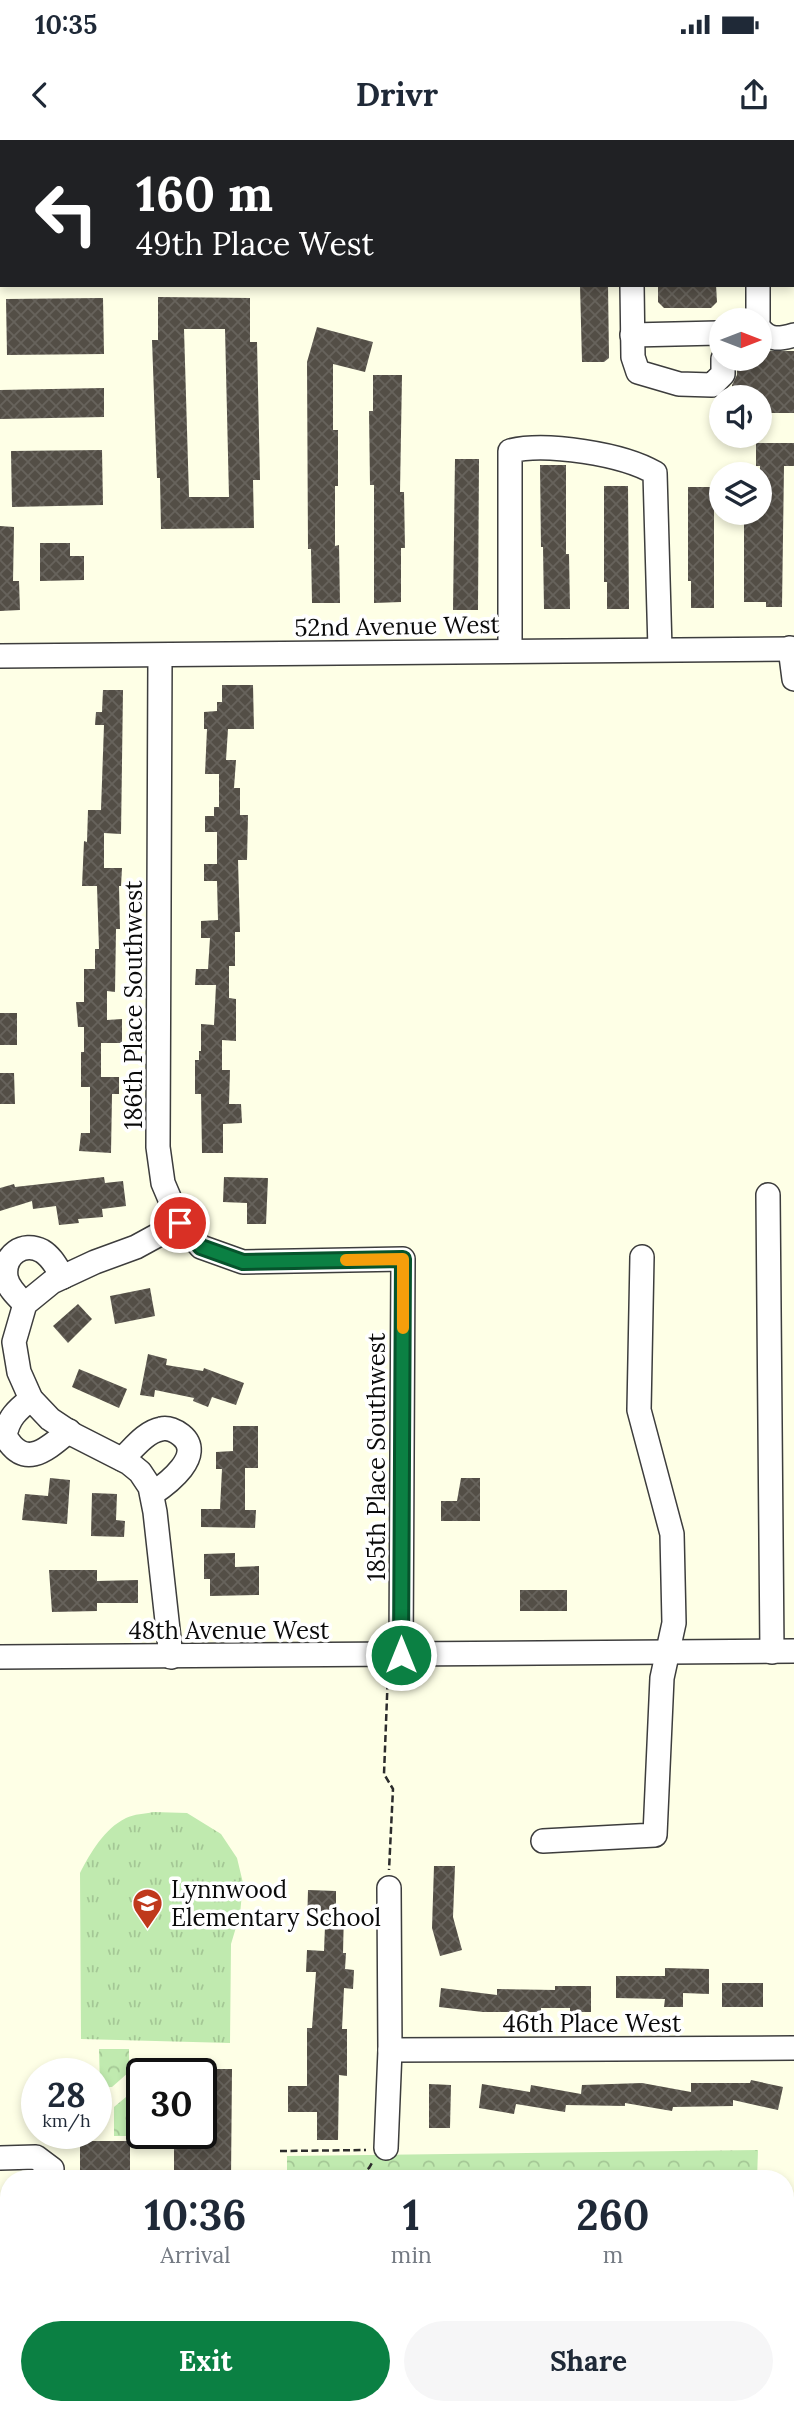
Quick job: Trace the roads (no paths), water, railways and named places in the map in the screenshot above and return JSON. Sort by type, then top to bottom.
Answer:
[{"type":"street","points":[[632,287],[632,357],[638,372],[679,384],[712,385],[723,371]]},
{"type":"street","points":[[758,287],[758,308]]},
{"type":"street","points":[[632,335],[709,333]]},
{"type":"street","points":[[772,337],[779,339],[794,335]]},
{"type":"street","points":[[510,651],[510,451],[522,448],[578,450],[644,467],[656,473],[660,649]]},
{"type":"street","points":[[792,648],[794,679]]},
{"type":"street","name":"52nd Avenue West","points":[[0,656],[792,648]]},
{"type":"street","name":"186th Place Southwest","points":[[160,656],[158,1147],[163,1183],[180,1223]]},
{"type":"street","points":[[768,1195],[783,1651]]},
{"type":"street","points":[[171,1657],[150,1488],[140,1472],[50,1419],[31,1399],[19,1372],[14,1342],[25,1304],[52,1282],[136,1247],[180,1223]]},
{"type":"street","name":"185th Place Southwest","points":[[180,1223],[201,1247],[243,1262],[403,1259],[394,1655]]},
{"type":"street","points":[[25,1304],[13,1292],[6,1279],[6,1266],[12,1254],[21,1247],[43,1252],[63,1277]]},
{"type":"street","points":[[543,1841],[656,1835],[662,1678],[674,1623],[672,1534],[639,1410],[642,1257]]},
{"type":"street","points":[[31,1399],[17,1409],[8,1422],[5,1436],[12,1449],[27,1455],[46,1450],[69,1431]]},
{"type":"street","points":[[122,1459],[148,1435],[162,1428],[175,1430],[185,1438],[189,1452],[184,1466],[170,1482],[152,1494]]},
{"type":"street","name":"48th Avenue West","points":[[0,1657],[783,1651]]},
{"type":"street","points":[[380,2149],[390,2050],[389,1888]]},
{"type":"street","name":"46th Place West","points":[[390,2050],[794,2048]]},
{"type":"street","points":[[0,2158],[36,2157],[52,2169]]},
{"type":"place","name":"Lynnwood Elementary School","points":[[148,1930]]}]
